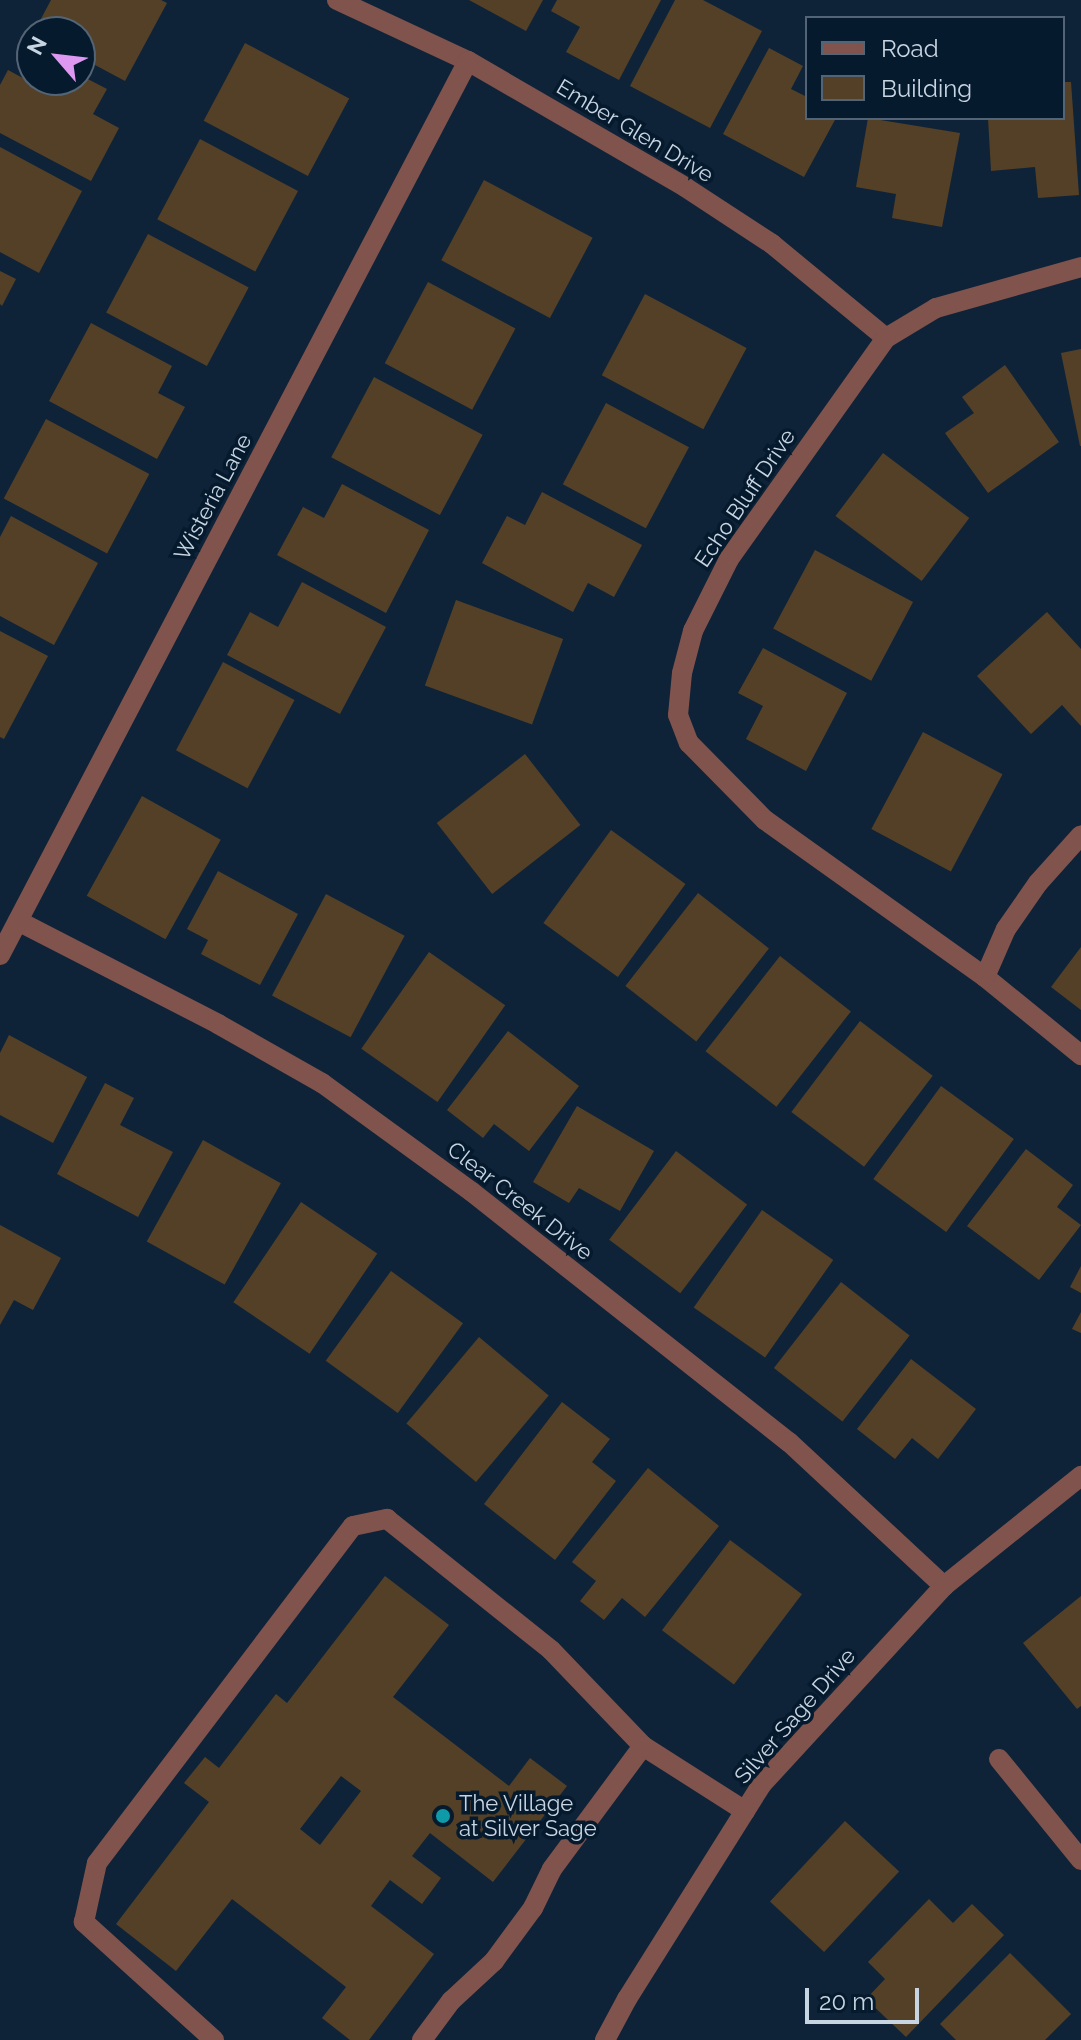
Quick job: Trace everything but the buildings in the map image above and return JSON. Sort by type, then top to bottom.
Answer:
[{"type":"street","name":"Ember Glen Drive","points":[[337,0],[468,61],[685,187],[759,236],[886,338]]},
{"type":"street","name":"Wisteria Lane","points":[[0,955],[468,61]]},
{"type":"street","name":"Echo Bluff Drive","points":[[1081,267],[936,308],[886,338],[729,559],[693,631],[682,673],[678,715],[689,743],[765,820],[985,977],[1081,1055]]},
{"type":"street","points":[[985,977],[1006,929],[1038,883],[1081,835]]},
{"type":"street","name":"Clear Creek Drive","points":[[18,921],[218,1024],[322,1083],[472,1192],[789,1442],[944,1586]]},
{"type":"street","name":"Silver Sage Drive","points":[[605,2040],[627,1999],[762,1784],[944,1586],[1081,1476]]},
{"type":"street","points":[[214,2040],[84,1922],[97,1863],[353,1526],[387,1519],[551,1650],[643,1746],[745,1811]]},
{"type":"street","points":[[422,2040],[451,2001],[494,1961],[533,1908],[552,1869],[643,1746]]},
{"type":"street","points":[[999,1759],[1081,1860]]},
{"type":"place","name":"The Village at Silver Sage","points":[[443,1816]]}]
